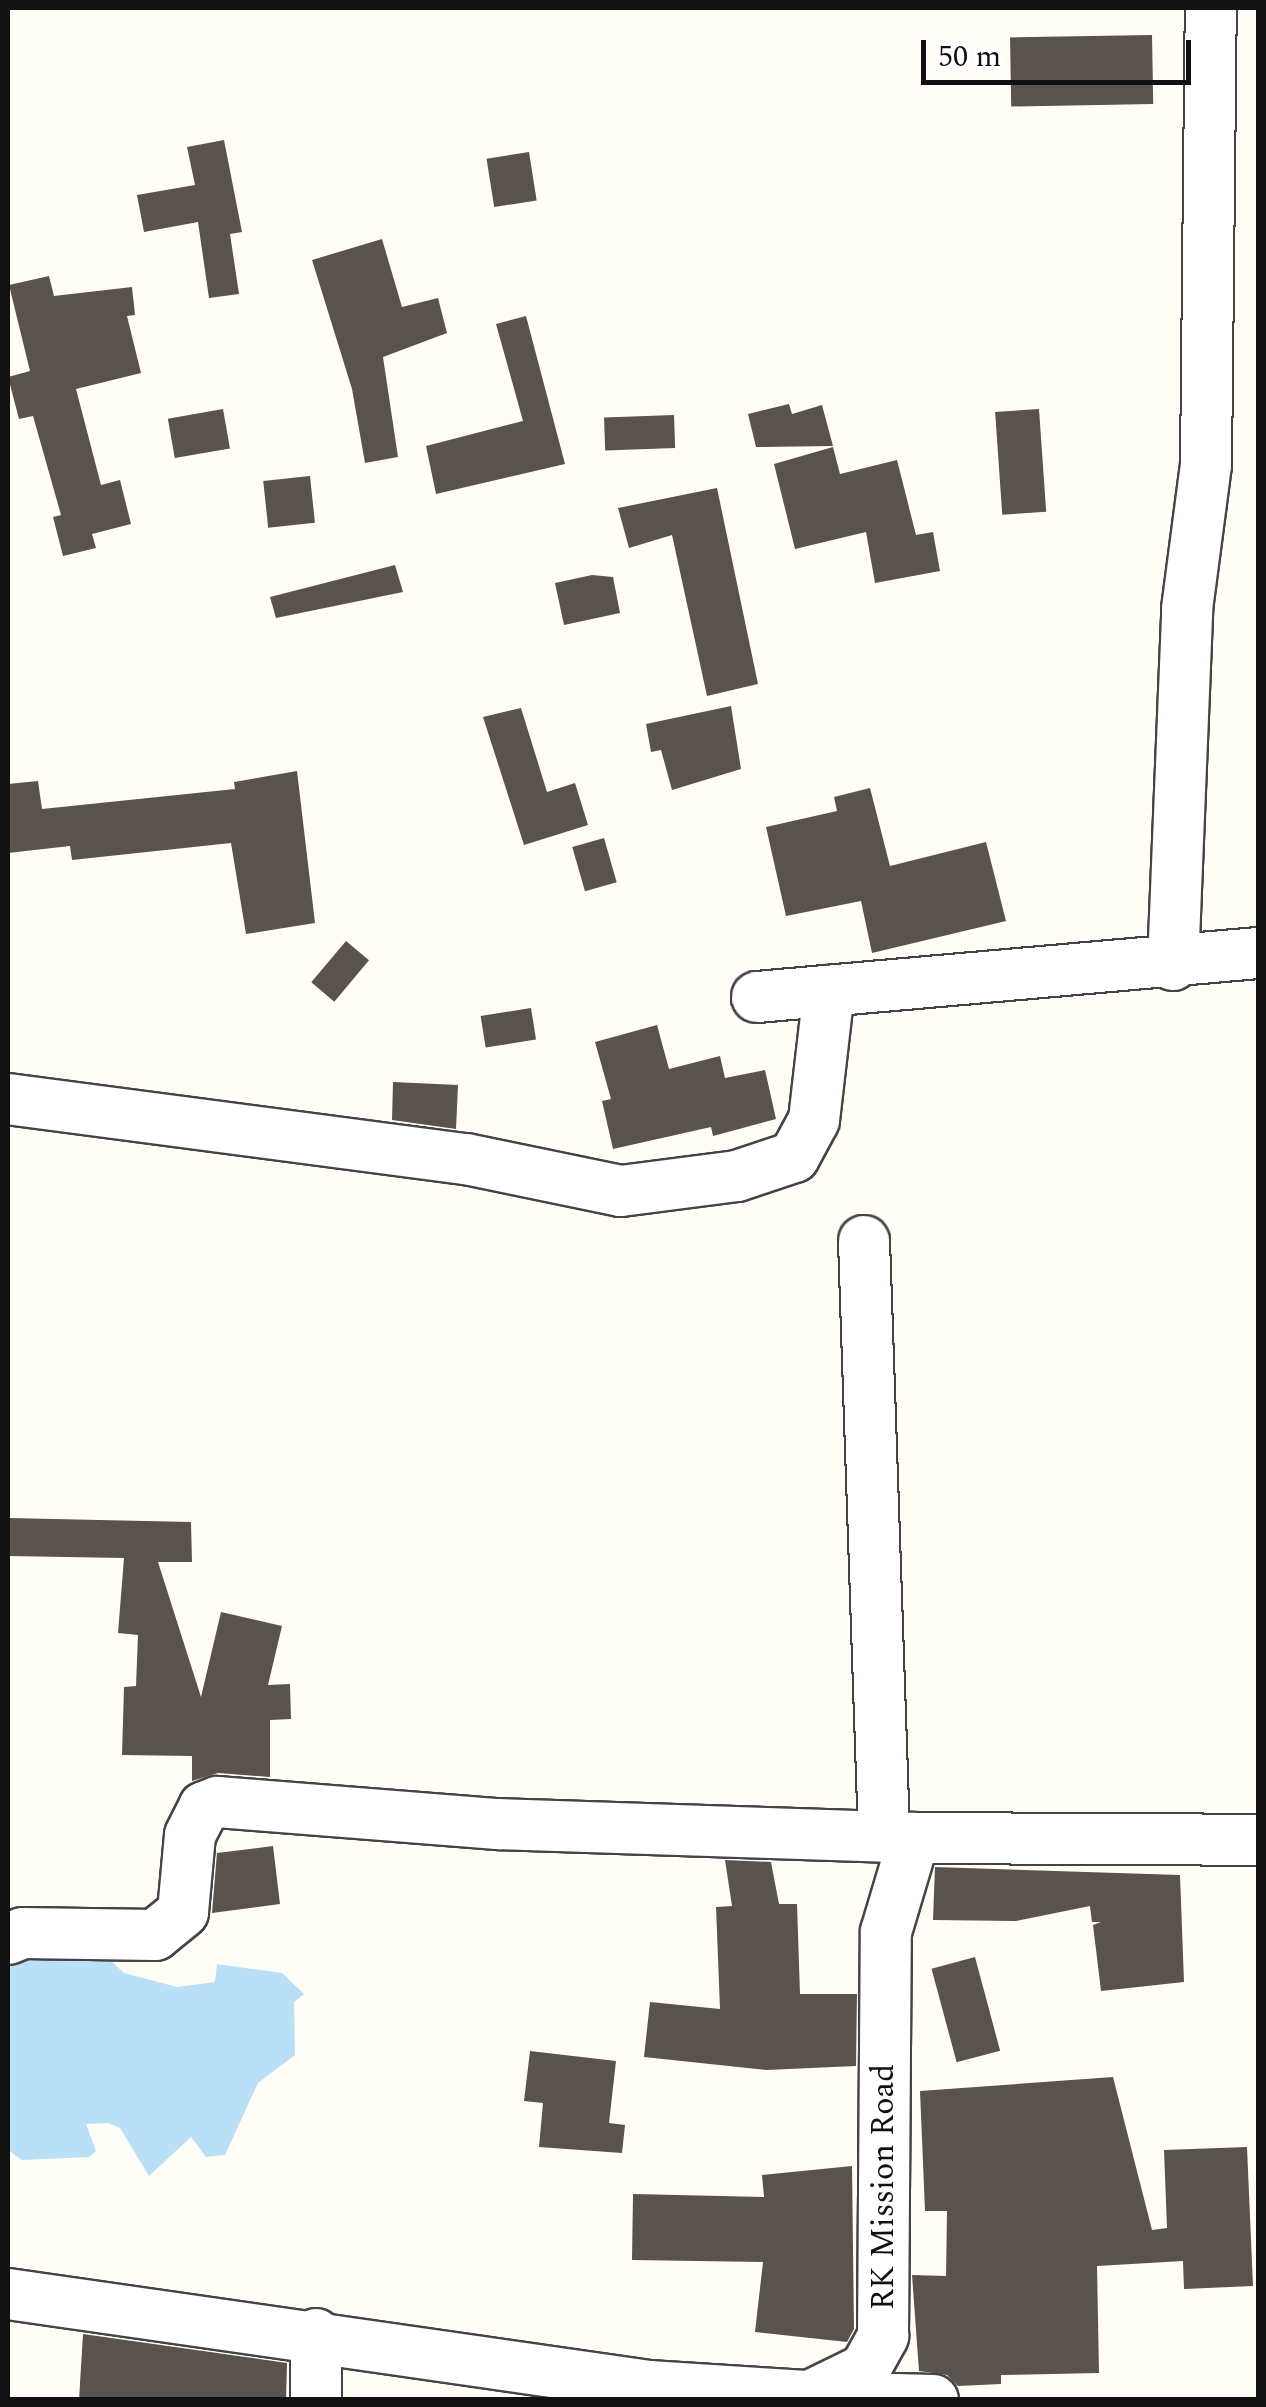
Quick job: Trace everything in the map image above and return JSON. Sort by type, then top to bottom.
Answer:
[{"type":"street","points":[[1173,964],[1187,609],[1206,465],[1211,8]]},
{"type":"street","points":[[757,997],[1173,964],[1258,953]]},
{"type":"street","points":[[8,1099],[466,1159],[621,1191],[737,1176],[794,1156],[814,1120],[829,992]]},
{"type":"street","name":"RK Mission Road","points":[[8,2294],[316,2334],[649,2386],[810,2396],[865,2370],[884,2336],[886,1932],[898,1837],[864,1241]]},
{"type":"street","points":[[8,1939],[23,1933],[155,1936],[183,1912],[190,1835],[204,1808],[217,1802],[498,1824],[898,1837],[1258,1840]]},
{"type":"street","points":[[316,2334],[316,2400]]},
{"type":"street","points":[[810,2396],[933,2400]]},
{"type":"water","points":[[97,1948],[124,1973],[177,1987],[215,1982],[217,1964],[282,1973],[304,1994],[294,2002],[295,2055],[258,2083],[225,2155],[206,2157],[191,2137],[149,2176],[120,2128],[108,2123],[86,2124],[96,2151],[89,2157],[22,2160],[8,2150],[8,1959]]},
{"type":"building","points":[[1152,35],[1153,104],[1011,106],[1010,37]]},
{"type":"building","points":[[224,140],[242,232],[230,234],[239,294],[209,298],[198,222],[144,232],[137,195],[195,185],[187,147]]},
{"type":"building","points":[[529,152],[537,200],[494,207],[487,159]]},
{"type":"building","points":[[382,239],[402,307],[438,298],[447,333],[383,357],[398,457],[365,463],[352,389],[312,260]]},
{"type":"building","points":[[49,276],[54,296],[132,287],[135,315],[127,316],[141,373],[76,389],[101,485],[120,480],[131,524],[92,534],[96,548],[63,556],[53,517],[61,515],[33,416],[19,419],[8,377],[30,371],[9,285]]},
{"type":"building","points":[[526,316],[565,464],[436,494],[426,446],[523,421],[496,324]]},
{"type":"building","points":[[789,404],[792,414],[822,405],[833,446],[756,447],[748,414]]},
{"type":"building","points":[[223,409],[230,448],[175,458],[168,419]]},
{"type":"building","points":[[1039,409],[1046,512],[1002,515],[995,412]]},
{"type":"building","points":[[674,415],[675,448],[605,450],[604,417]]},
{"type":"building","points":[[833,447],[840,474],[897,460],[916,535],[933,532],[940,571],[875,583],[866,532],[795,549],[774,464]]},
{"type":"building","points":[[310,476],[315,523],[268,528],[263,481]]},
{"type":"building","points":[[717,488],[758,684],[707,696],[672,535],[629,548],[618,508]]},
{"type":"building","points":[[395,565],[403,592],[276,618],[270,597]]},
{"type":"building","points":[[592,575],[613,577],[620,613],[564,625],[555,583]]},
{"type":"building","points":[[731,706],[741,769],[672,790],[661,750],[651,752],[646,724]]},
{"type":"building","points":[[521,708],[547,792],[575,783],[588,825],[524,845],[483,717]]},
{"type":"building","points":[[297,771],[315,923],[246,934],[231,843],[72,860],[70,846],[8,853],[8,784],[38,781],[42,809],[235,789],[234,782]]},
{"type":"building","points":[[870,788],[890,866],[986,842],[1006,921],[872,953],[861,901],[786,916],[766,827],[837,811],[834,797]]},
{"type":"building","points":[[604,838],[617,882],[585,891],[572,847]]},
{"type":"building","points":[[346,941],[369,960],[334,1002],[311,982]]},
{"type":"building","points":[[531,1008],[536,1040],[486,1048],[481,1016]]},
{"type":"building","points":[[657,1025],[669,1069],[720,1056],[725,1078],[765,1070],[776,1119],[713,1136],[711,1127],[613,1149],[602,1101],[611,1099],[595,1042]]},
{"type":"building","points":[[393,1082],[458,1085],[456,1129],[392,1120]]},
{"type":"building","points":[[8,1518],[191,1522],[192,1562],[158,1562],[201,1697],[221,1612],[282,1626],[268,1685],[290,1684],[291,1719],[270,1720],[270,1777],[218,1773],[192,1781],[192,1756],[122,1755],[124,1687],[136,1686],[138,1635],[118,1633],[124,1558],[8,1556]]},
{"type":"building","points":[[273,1846],[280,1904],[212,1913],[217,1853]]},
{"type":"building","points":[[725,1860],[771,1862],[779,1904],[797,1904],[800,1994],[857,1994],[856,2066],[766,2070],[644,2057],[650,2002],[720,2009],[716,1907],[732,1906]]},
{"type":"building","points":[[935,1867],[1180,1875],[1184,1982],[1101,1991],[1093,1925],[1101,1922],[1092,1922],[1090,1906],[1016,1921],[933,1920]]},
{"type":"building","points":[[975,1957],[1000,2051],[957,2062],[932,1969]]},
{"type":"building","points":[[530,2051],[616,2061],[609,2123],[625,2125],[622,2153],[539,2147],[543,2103],[524,2101]]},
{"type":"building","points":[[1113,2077],[1152,2230],[1167,2228],[1164,2150],[1247,2147],[1253,2286],[1184,2289],[1183,2261],[1097,2266],[1099,2373],[1001,2375],[1001,2384],[958,2386],[947,2375],[919,2371],[912,2275],[946,2276],[947,2211],[925,2211],[920,2091]]},
{"type":"building","points":[[852,2166],[854,2329],[847,2342],[755,2332],[763,2262],[632,2260],[633,2194],[764,2197],[762,2175]]},
{"type":"building","points":[[83,2334],[287,2363],[286,2400],[79,2400]]}]
